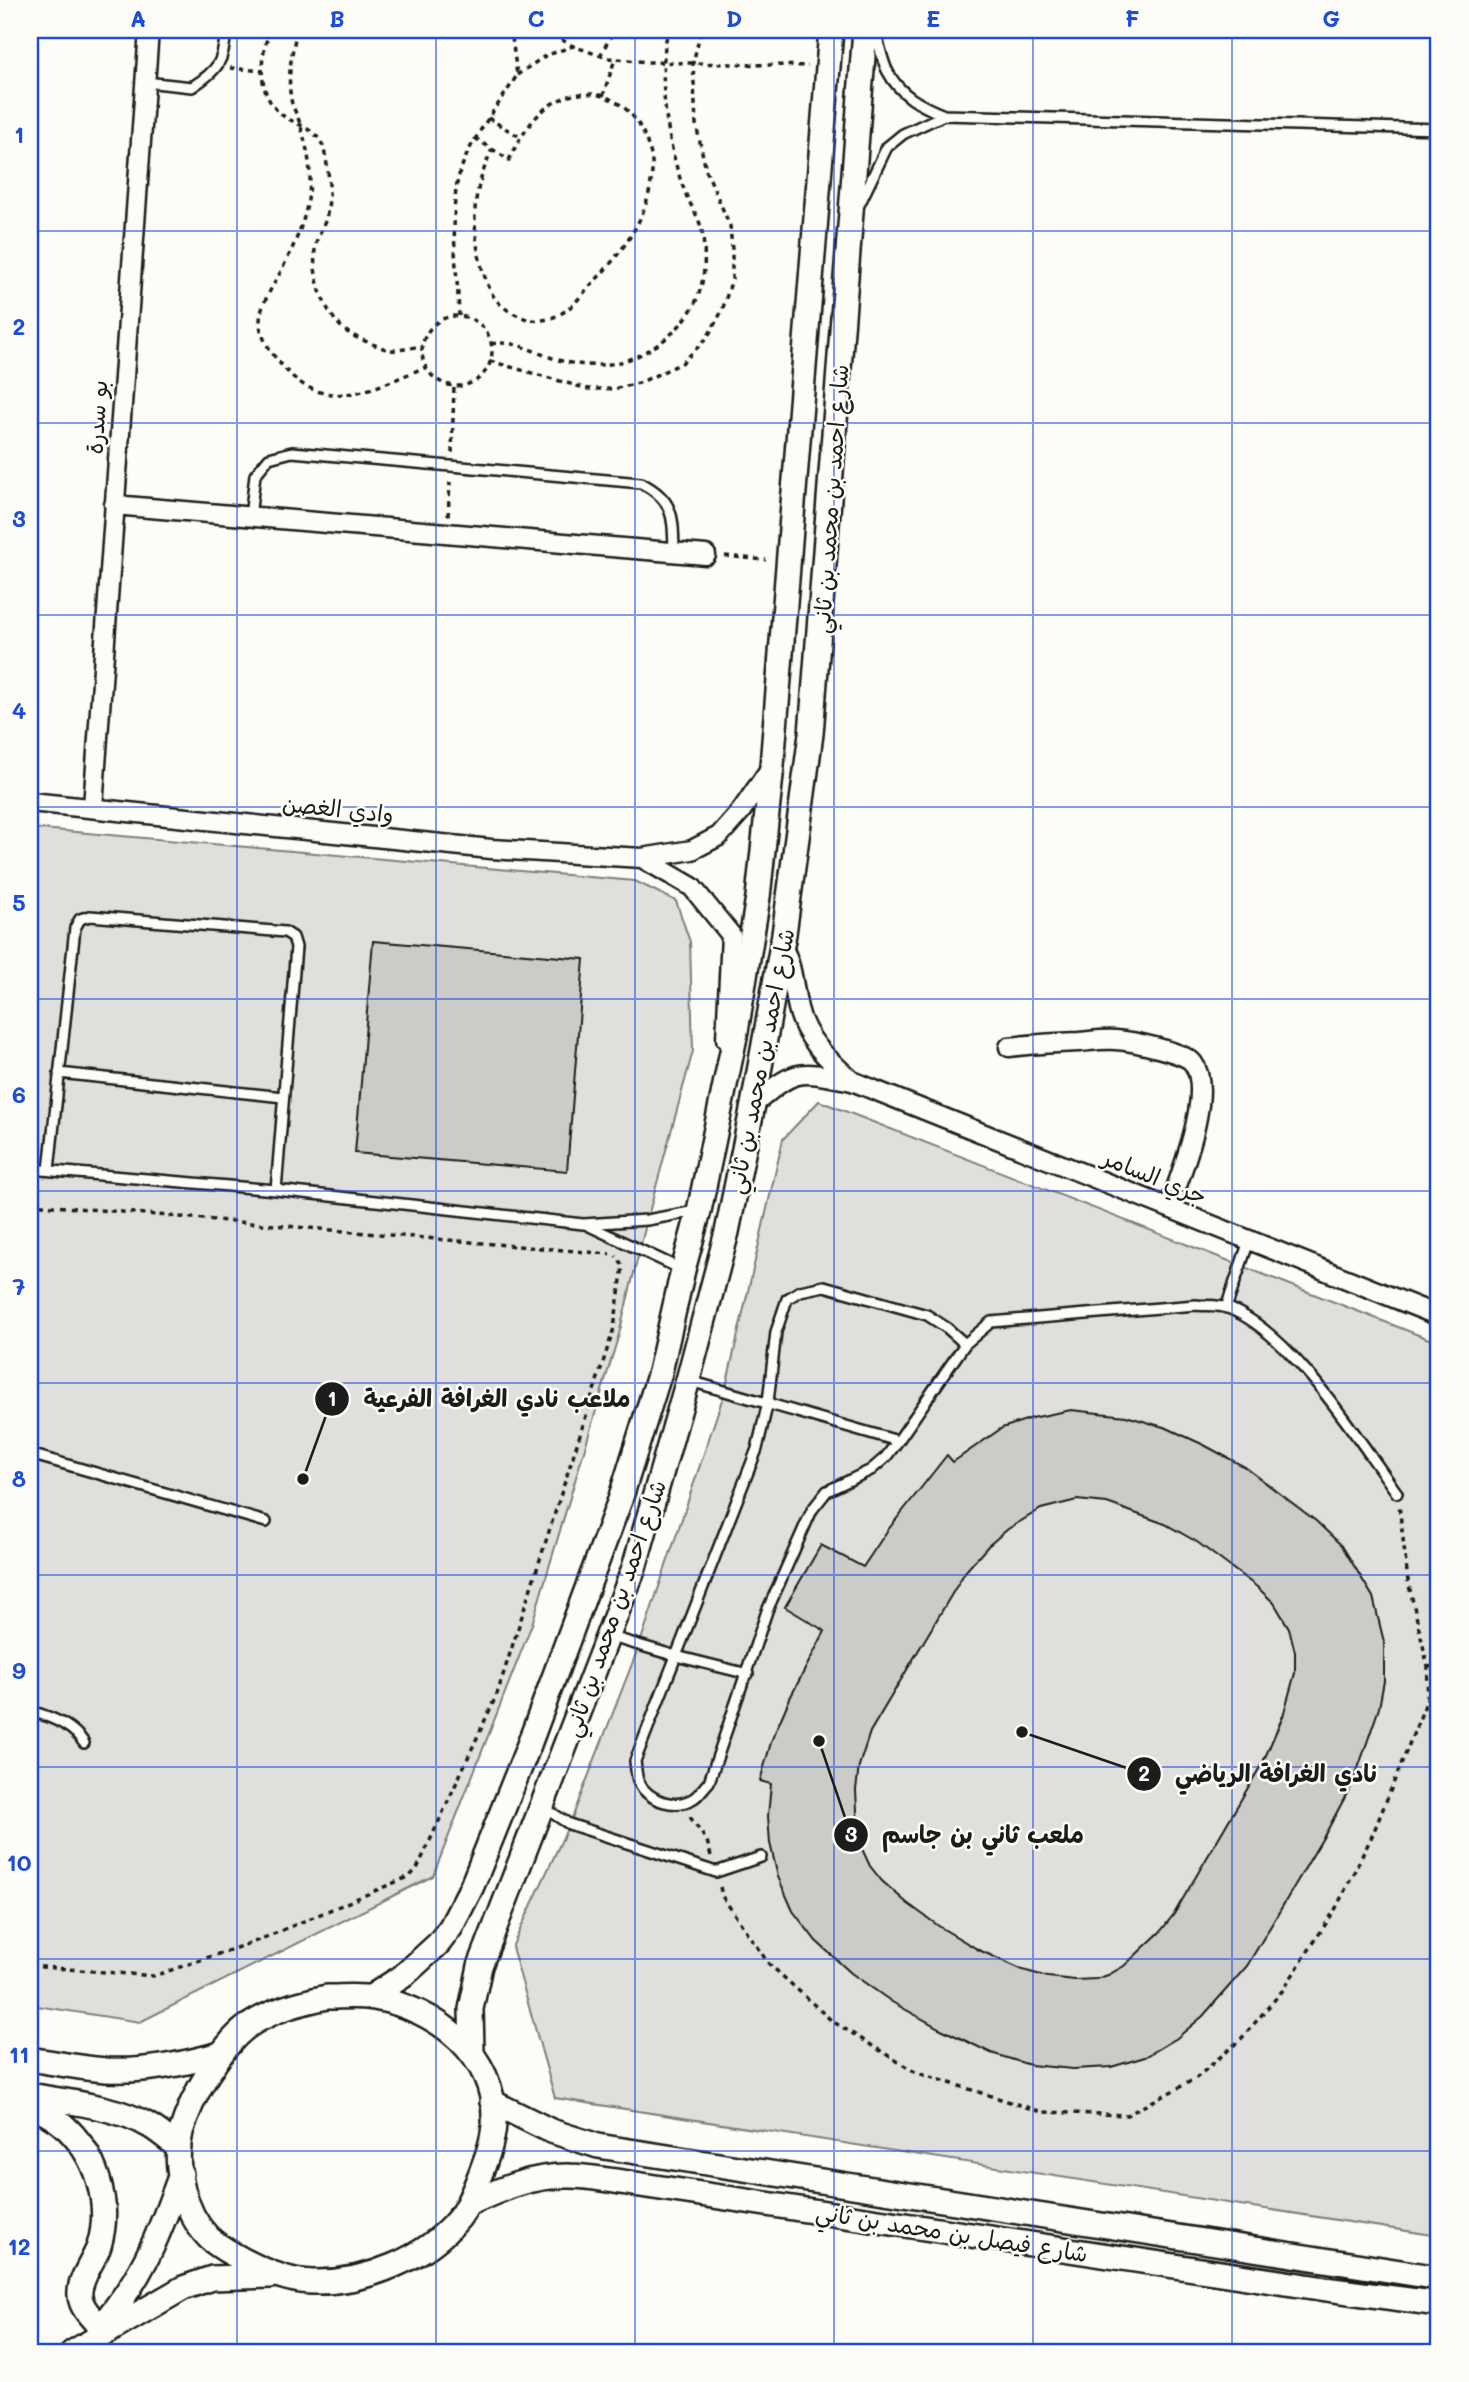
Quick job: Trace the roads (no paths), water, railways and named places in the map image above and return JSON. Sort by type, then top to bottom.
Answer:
[{"type":"street","name":"بو سدرة","points":[[93,807],[149,30]]},
{"type":"street","name":"شارع احمد بن محمد بن ثاني","points":[[371,1997],[402,1976],[438,1944],[451,1927],[472,1886],[542,1713],[620,1500],[658,1381],[699,1211],[750,956],[772,766],[831,30]]},
{"type":"street","name":"شارع احمد بن محمد بن ثاني","points":[[472,2052],[471,2009],[480,1966],[634,1567],[727,1232],[753,1105],[796,858],[811,734],[865,30]]},
{"type":"street","points":[[114,506],[706,555]]},
{"type":"street","name":"وادي الغصن","points":[[30,802],[491,849],[642,859],[692,850],[719,835],[741,811],[772,766]]},
{"type":"street","name":"وادي الغصن","points":[[642,859],[692,887],[731,935],[722,1101]]},
{"type":"street","name":"جري السامر","points":[[782,946],[792,970],[798,1011],[804,1027],[822,1052],[852,1081]]},
{"type":"street","points":[[1009,1047],[1037,1043],[1116,1040],[1179,1054],[1193,1062],[1198,1077],[1200,1102],[1190,1149],[1168,1208]]},
{"type":"street","name":"جري السامر","points":[[753,1105],[790,1076],[810,1074],[852,1081],[1439,1316]]},
{"type":"street","points":[[77,2349],[171,2294],[212,2278],[279,2276],[310,2282],[337,2282],[390,2266],[433,2243],[458,2219],[468,2204],[489,2151],[494,2124],[485,2076],[472,2052],[446,2027],[432,2018],[395,2003],[371,1997],[327,1997],[290,2005],[246,2027],[220,2054],[195,2095],[181,2133],[179,2148],[181,2174],[190,2210],[207,2236],[221,2248],[279,2276]]},
{"type":"street","points":[[30,2059],[106,2070],[144,2069],[174,2066],[220,2054]]},
{"type":"street","points":[[30,2095],[86,2105],[131,2118],[156,2130],[179,2148]]},
{"type":"street","name":"شارع فيصل بن محمد بن ثاني","points":[[492,2102],[551,2131],[598,2146],[1439,2278]]},
{"type":"street","points":[[30,2104],[63,2125],[82,2149],[99,2179],[104,2216],[99,2245],[80,2291],[80,2299],[100,2327]]},
{"type":"street","points":[[77,2349],[123,2301],[137,2278],[157,2238],[181,2174]]},
{"type":"street","name":"شارع فيصل بن محمد بن ثاني","points":[[468,2204],[511,2185],[539,2178],[570,2176],[615,2180],[1435,2305]]},
{"type":"lane","points":[[145,82],[192,87],[217,67],[223,57],[226,30]]},
{"type":"lane","points":[[874,30],[887,71],[901,90],[917,104],[944,116],[1439,129]]},
{"type":"lane","points":[[850,224],[887,146],[902,134],[944,116]]},
{"type":"lane","points":[[250,517],[255,475],[269,458],[292,452],[641,483],[658,491],[673,514],[674,552]]},
{"type":"lane","points":[[49,1170],[75,928],[80,919],[90,916],[285,932],[293,937],[296,947],[276,1189]]},
{"type":"lane","points":[[59,1073],[284,1097]]},
{"type":"lane","points":[[30,1169],[276,1189],[583,1224],[647,1220],[699,1211]]},
{"type":"lane","points":[[583,1224],[683,1270]]},
{"type":"lane","points":[[1226,1308],[1249,1241]]},
{"type":"lane","points":[[965,1344],[927,1315],[824,1286],[800,1291],[787,1299],[776,1332],[768,1402],[757,1449],[635,1761],[637,1780],[647,1794],[661,1801],[681,1804],[695,1798],[709,1782],[748,1674],[767,1611],[812,1510],[827,1491],[871,1470],[886,1457],[965,1344],[991,1322],[1196,1305],[1226,1308],[1256,1324],[1307,1371],[1397,1493]]},
{"type":"lane","points":[[688,1380],[898,1441]]},
{"type":"lane","points":[[30,1454],[266,1522]]},
{"type":"lane","points":[[608,1636],[748,1674]]},
{"type":"lane","points":[[30,1711],[56,1720],[84,1743]]},
{"type":"lane","points":[[541,1806],[569,1824],[716,1872],[761,1857]]},
{"type":"place","name":"ملاعب نادي الغرافة الفرعية","points":[[303,1479]]},
{"type":"place","name":"نادي الغرافة الرياضي","points":[[1022,1732]]},
{"type":"place","name":"ملعب ثاني بن جاسم","points":[[819,1741]]}]
